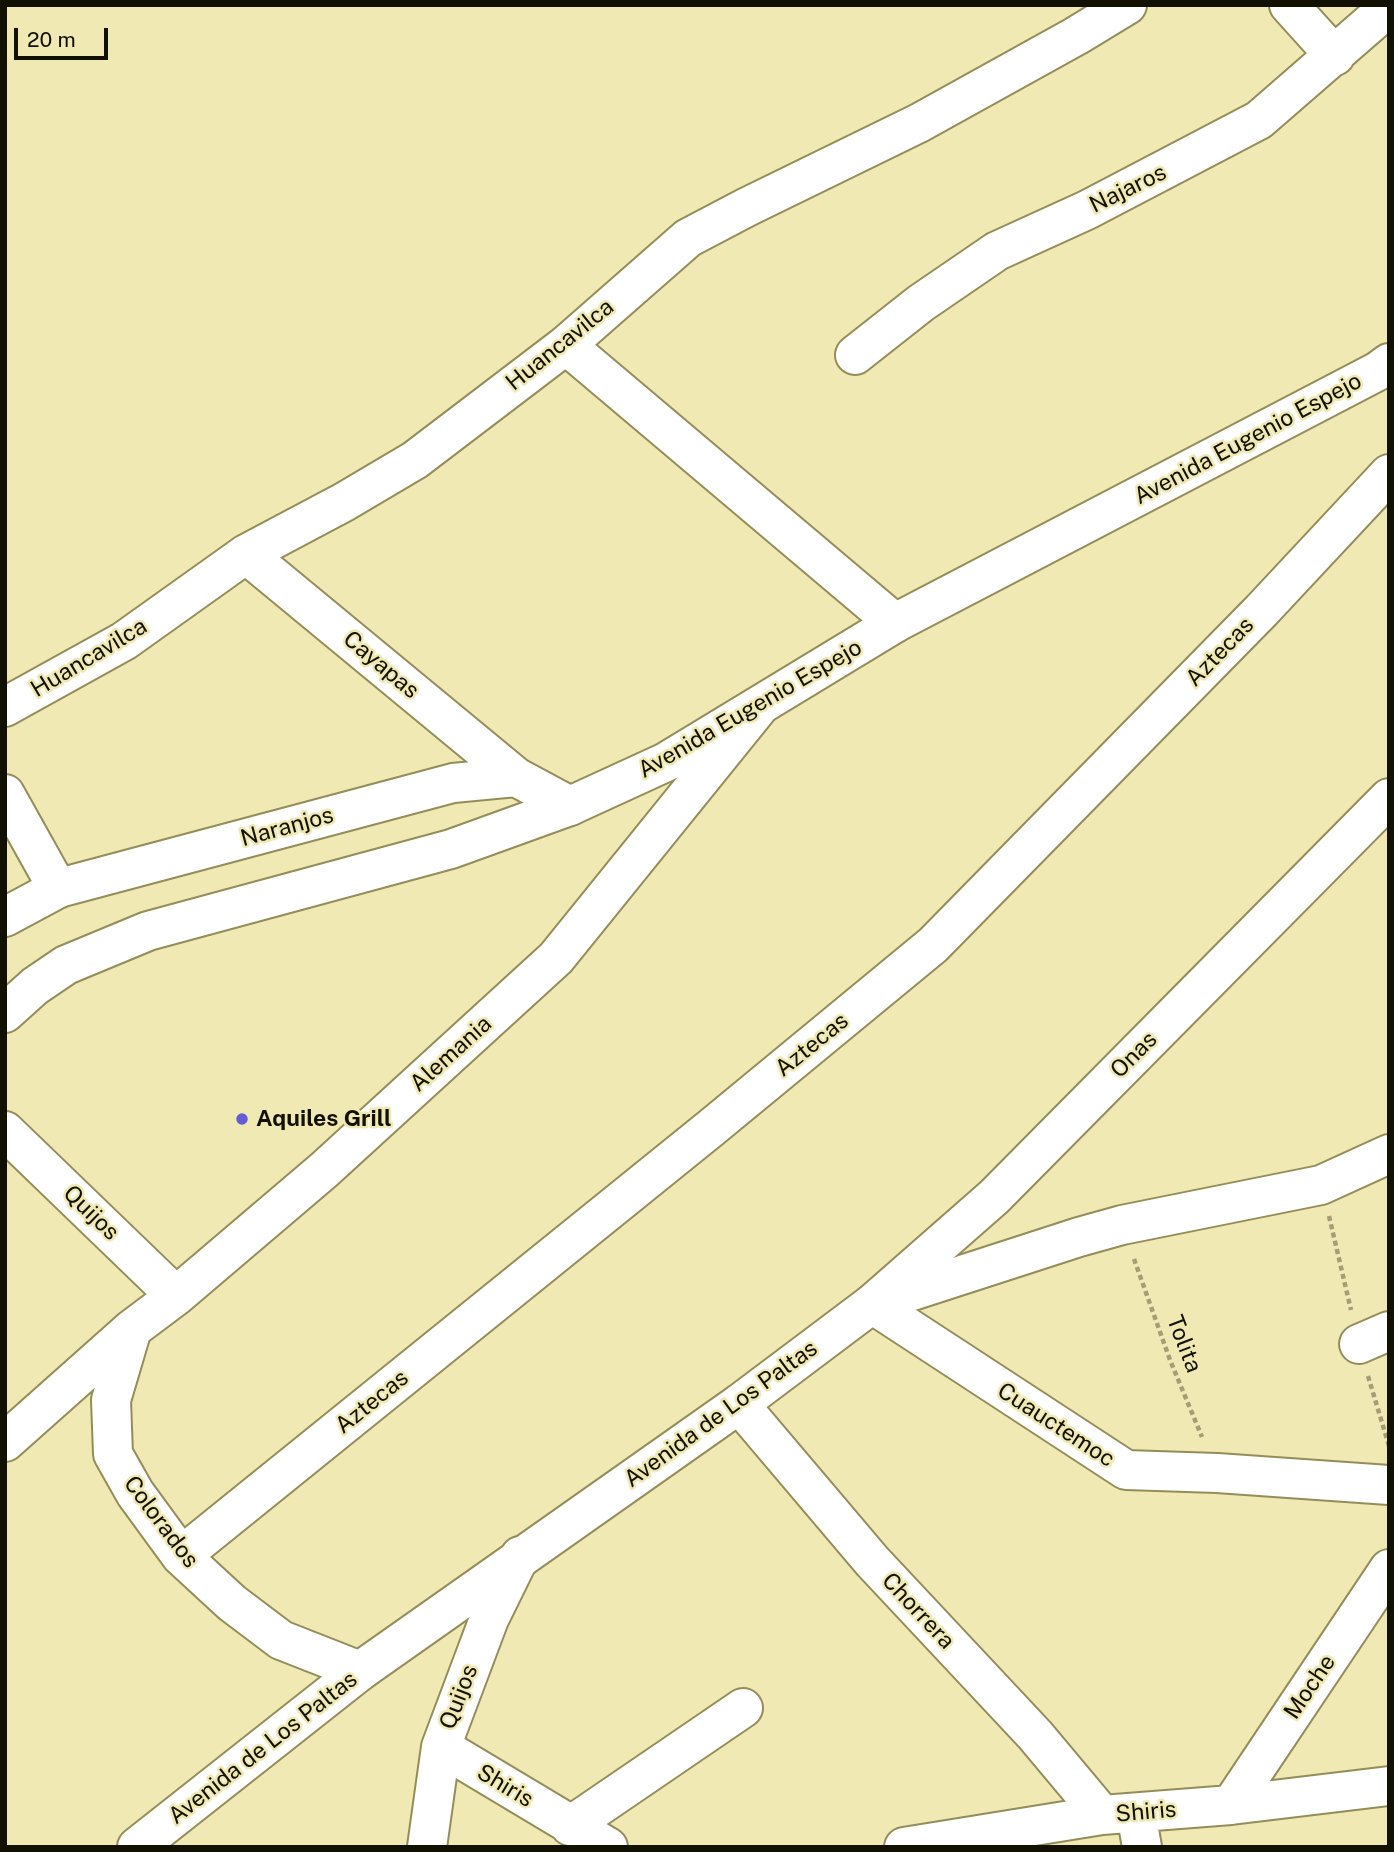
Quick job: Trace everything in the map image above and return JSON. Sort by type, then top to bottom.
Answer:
[{"type":"street","name":"Huancavilca","points":[[5,707],[124,641],[246,554],[344,502],[415,460],[566,345],[688,238],[919,123],[1127,5]]},
{"type":"street","points":[[1289,5],[1335,56]]},
{"type":"street","name":"Najaros","points":[[855,355],[921,303],[997,251],[1087,209],[1259,120],[1389,7]]},
{"type":"street","points":[[566,345],[895,623]]},
{"type":"street","name":"Avenida Eugenio Espejo","points":[[5,1013],[66,965],[148,931],[450,849],[570,806],[666,762],[895,623],[1389,363]]},
{"type":"street","name":"Aztecas","points":[[181,1556],[933,945],[1262,610],[1389,474]]},
{"type":"street","name":"Cayapas","points":[[246,554],[516,777]]},
{"type":"street","name":"Alemania","points":[[5,1443],[132,1329],[176,1296],[324,1170],[556,958],[759,707]]},
{"type":"street","points":[[516,777],[570,806]]},
{"type":"street","name":"Naranjos","points":[[5,917],[58,889],[453,783],[516,777]]},
{"type":"street","points":[[5,794],[58,889]]},
{"type":"street","name":"Onas","points":[[872,1304],[994,1197],[1389,798]]},
{"type":"street","name":"Quijos","points":[[5,1131],[176,1296]]},
{"type":"street","name":"Avenida de Los Paltas","points":[[137,1847],[360,1671],[739,1404],[872,1304],[1122,1225],[1321,1185],[1389,1154]]},
{"type":"street","name":"Cuauctemoc","points":[[872,1304],[1126,1470],[1217,1473],[1389,1485]]},
{"type":"street","name":"Colorados","points":[[132,1329],[111,1400],[113,1454],[135,1493],[181,1556],[232,1603],[281,1640],[360,1671]]},
{"type":"street","name":"Chorrera","points":[[739,1404],[872,1561],[1035,1735],[1126,1825]]},
{"type":"street","name":"Quijos","points":[[427,1847],[441,1747],[489,1619],[520,1556]]},
{"type":"street","name":"Moche","points":[[1231,1805],[1389,1569]]},
{"type":"street","points":[[569,1826],[743,1708]]},
{"type":"street","name":"Shiris","points":[[441,1747],[608,1847]]},
{"type":"street","name":"Shiris","points":[[904,1847],[1126,1825],[1231,1805],[1389,1786]]},
{"type":"path","name":"Tolita","points":[[1122,1225],[1170,1360],[1217,1473]]},
{"type":"place","name":"Aquiles Grill","points":[[242,1119]]}]
